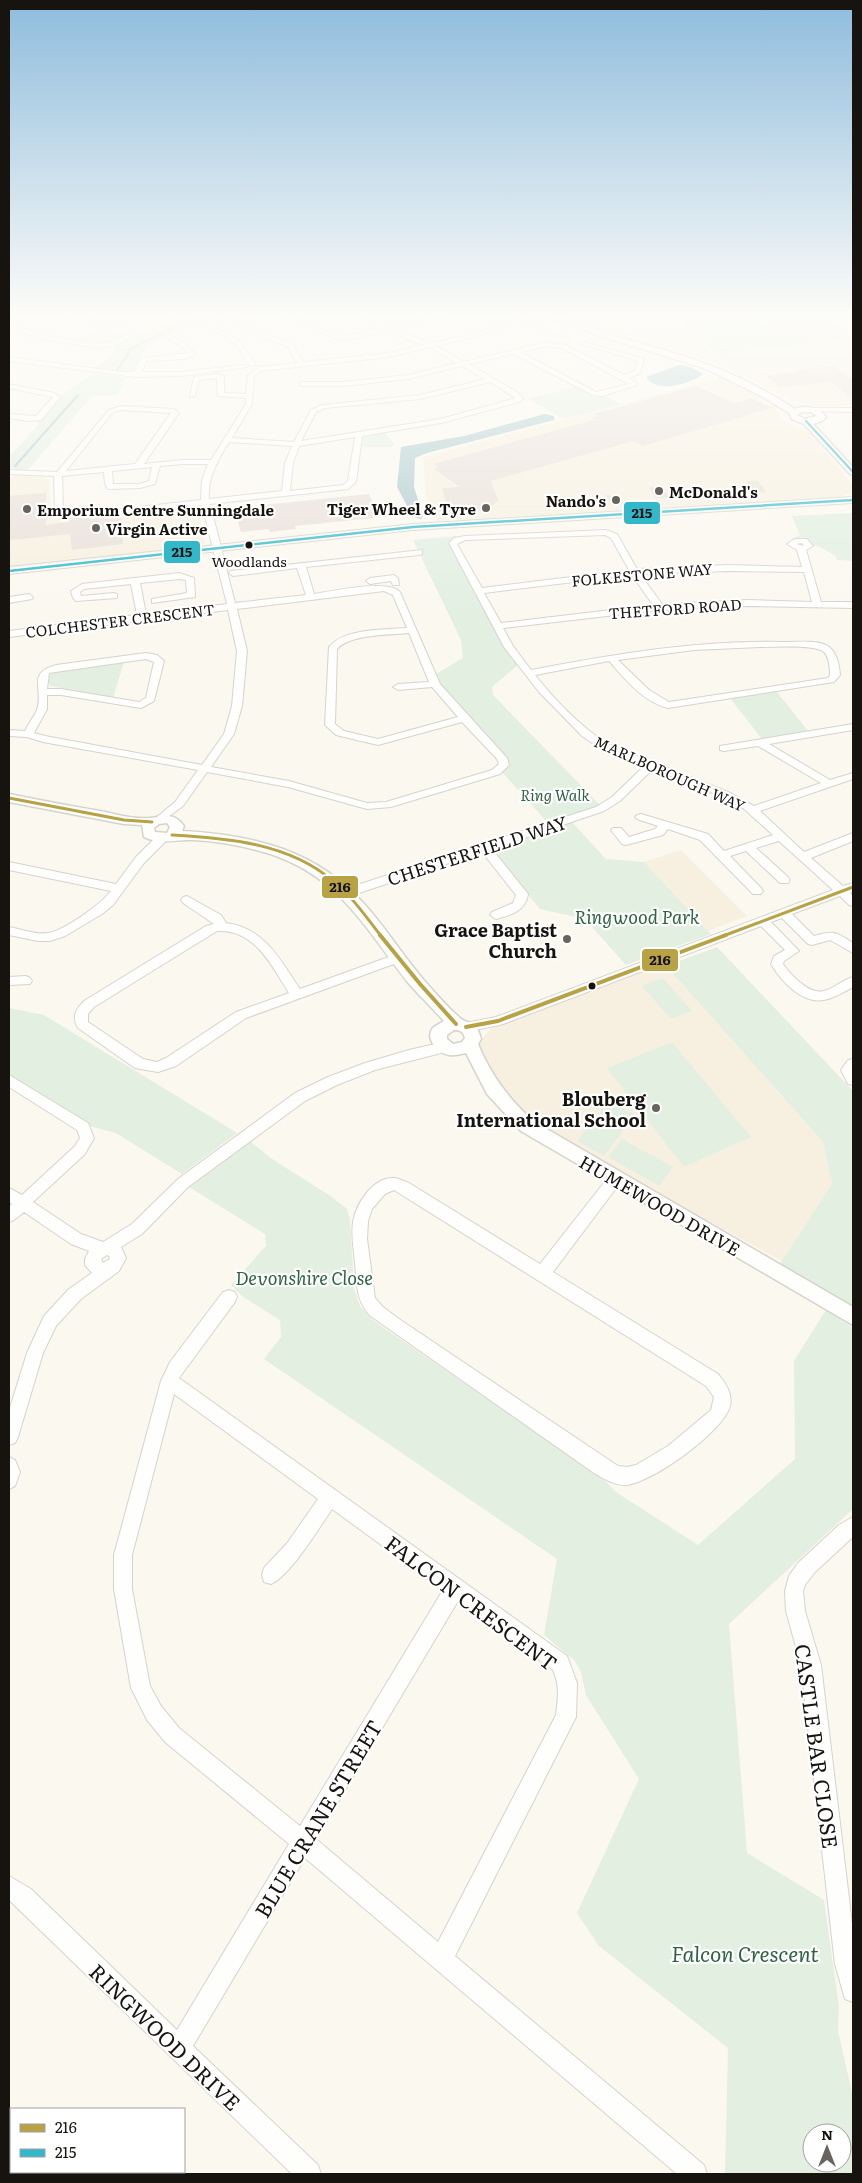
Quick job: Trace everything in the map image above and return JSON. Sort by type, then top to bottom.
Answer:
[{"type":"main road","points":[[9,579],[446,524],[853,500]]},
{"type":"main road","points":[[9,571],[452,532],[853,510]]},
{"type":"street","points":[[9,416],[28,419],[38,418],[40,416]]},
{"type":"street","points":[[108,416],[57,477],[60,511],[69,516],[339,488],[352,482],[359,439],[358,434]]},
{"type":"street","points":[[138,466],[174,416]]},
{"type":"street","points":[[9,931],[38,937],[56,935],[98,911],[109,902],[229,734],[234,722],[242,657],[219,552],[205,502],[206,480],[213,462],[242,416]]},
{"type":"street","points":[[286,494],[289,464],[296,444],[310,416]]},
{"type":"street","points":[[227,440],[296,444],[441,421],[459,416]]},
{"type":"street","points":[[795,416],[794,418],[806,421],[833,416]]},
{"type":"street","points":[[820,416],[831,439],[853,463]]},
{"type":"street","points":[[806,421],[853,472]]},
{"type":"street","points":[[9,472],[60,474],[157,464],[213,462]]},
{"type":"street","points":[[108,469],[111,487],[140,486],[152,482],[157,464]]},
{"type":"street","name":"MARLBOROUGH WAY","points":[[635,572],[614,536],[606,532],[465,538],[456,541],[453,545],[503,638],[542,690],[586,734],[602,745],[732,798],[753,810],[804,856],[847,889],[853,902]]},
{"type":"street","points":[[801,548],[817,605]]},
{"type":"street","points":[[233,573],[419,552]]},
{"type":"street","points":[[301,566],[310,593]]},
{"type":"street","name":"FOLKESTONE WAY","points":[[478,591],[635,572],[728,568],[806,570]]},
{"type":"street","points":[[635,572],[659,607]]},
{"type":"street","points":[[114,596],[79,599],[76,598],[75,591],[82,587],[179,576],[190,578],[192,595],[156,601]]},
{"type":"street","points":[[310,593],[394,578],[396,583]]},
{"type":"street","points":[[135,581],[142,618]]},
{"type":"street","points":[[9,733],[28,734],[52,741],[289,784],[367,806],[383,806],[501,769],[504,765],[504,760],[435,684],[397,594],[391,589],[380,588],[240,597]]},
{"type":"street","name":"COLCHESTER CRESCENT","points":[[9,634],[231,607],[310,593]]},
{"type":"street","points":[[9,600],[29,597]]},
{"type":"street","name":"THETFORD ROAD","points":[[498,626],[659,607],[748,603],[853,605]]},
{"type":"street","points":[[412,630],[345,638],[334,644],[332,649],[330,725],[340,733],[378,742],[464,718]]},
{"type":"street","points":[[528,673],[611,657],[685,647],[763,643],[822,647],[829,652],[835,675],[830,680],[824,682],[668,705],[656,701],[624,672],[611,657]]},
{"type":"street","points":[[28,734],[41,712],[44,673],[52,669],[146,656],[154,657],[159,661],[151,699],[141,705],[60,692],[43,692]]},
{"type":"street","points":[[398,687],[435,684]]},
{"type":"street","points":[[724,748],[853,727]]},
{"type":"street","points":[[759,742],[829,784]]},
{"type":"street","name":"CHESTERFIELD WAY","points":[[346,893],[607,805],[620,796],[651,765]]},
{"type":"street","points":[[753,810],[853,776]]},
{"type":"street","name":"HUMEWOOD DRIVE","points":[[9,798],[264,848],[292,857],[322,872],[346,893],[431,999],[455,1037],[504,1105],[527,1126],[853,1317]]},
{"type":"street","points":[[641,817],[704,837],[757,891]]},
{"type":"street","points":[[617,830],[626,841],[658,832],[666,825]]},
{"type":"street","points":[[722,855],[782,836]]},
{"type":"street","points":[[804,856],[853,838]]},
{"type":"street","points":[[484,846],[522,894],[522,901],[517,907],[496,915]]},
{"type":"street","points":[[748,847],[784,880]]},
{"type":"street","points":[[9,866],[119,889]]},
{"type":"street","points":[[100,1258],[115,1251],[118,1258],[138,1230],[183,1183],[300,1096],[318,1086],[498,1021],[847,889]]},
{"type":"street","points":[[187,900],[217,918],[222,926]]},
{"type":"street","points":[[784,913],[812,941]]},
{"type":"street","points":[[763,921],[793,951]]},
{"type":"street","points":[[297,994],[263,945],[235,928],[222,926],[210,929],[89,1004],[81,1013],[81,1023],[140,1064],[158,1066],[171,1062],[241,1015],[398,958]]},
{"type":"street","points":[[853,950],[832,935],[812,941],[793,951],[778,960],[777,964],[784,974],[809,995],[821,996],[853,982]]},
{"type":"street","points":[[9,981],[26,981]]},
{"type":"street","points":[[853,1064],[848,1070],[853,1080]]},
{"type":"street","points":[[9,1080],[82,1127],[86,1134],[85,1143],[80,1150],[9,1216]]},
{"type":"street","points":[[542,1274],[615,1179]]},
{"type":"street","points":[[394,1184],[404,1187],[542,1274],[712,1380],[721,1392],[723,1405],[716,1416],[654,1466],[628,1476],[618,1476],[609,1472],[393,1324],[373,1308],[368,1300],[364,1286],[359,1228],[360,1217],[365,1206],[381,1188],[394,1184]]},
{"type":"street","points":[[9,1194],[76,1239],[100,1258]]},
{"type":"street","points":[[9,1432],[41,1338],[50,1321],[74,1294],[100,1258],[138,1230]]},
{"type":"street","points":[[229,1297],[176,1367],[168,1381],[123,1555],[123,1589],[141,1688],[154,1713],[172,1735],[304,1843],[695,2174]]},
{"type":"street","name":"FALCON CRESCENT","points":[[168,1381],[560,1663],[567,1678],[569,1694],[566,1717],[441,1960]]},
{"type":"street","points":[[9,1466],[11,1472],[9,1480]]},
{"type":"street","points":[[271,1575],[294,1548],[330,1497]]},
{"type":"street","name":"CASTLE BAR CLOSE","points":[[853,1526],[804,1570],[795,1584],[794,1593],[798,1620],[811,1665],[846,1964],[853,1991]]},
{"type":"street","name":"BLUE CRANE STREET","points":[[179,2048],[304,1843],[455,1588]]},
{"type":"street","name":"RINGWOOD DRIVE","points":[[9,1874],[16,1892],[309,2174]]},
{"type":"shaded area","points":[[578,416],[779,416],[781,420],[811,434],[853,485],[851,493],[839,497],[437,521],[426,497],[423,457]]},
{"type":"shaded area","points":[[14,475],[42,477],[49,480],[50,512],[62,520],[192,507],[198,509],[205,543],[199,547],[9,567],[9,481]]},
{"type":"shaded area","points":[[681,850],[747,916],[708,931],[644,862]]},
{"type":"shaded area","name":"Blouberg International School","points":[[663,963],[823,1142],[832,1184],[782,1261],[588,1156],[535,1124],[504,1092],[481,1057],[478,1044],[491,1028]]},
{"type":"green space","points":[[75,416],[27,471],[9,469],[9,457],[39,424],[38,419],[43,417]]},
{"type":"green space","points":[[558,416],[576,416],[564,419]]},
{"type":"green space","points":[[384,432],[394,443],[392,447],[362,447],[364,436]]},
{"type":"green space","points":[[853,513],[853,561],[837,560],[836,556],[820,547],[791,539],[800,535],[792,516]]},
{"type":"green space","name":"Ring Walk","points":[[457,536],[451,541],[450,545],[498,636],[518,665],[492,687],[493,695],[600,805],[548,823],[502,772],[508,765],[507,759],[440,684],[436,674],[463,658],[461,640],[413,540]]},
{"type":"green space","points":[[124,662],[113,698],[50,686],[48,679],[50,674],[54,672]]},
{"type":"green space","points":[[776,691],[809,732],[762,739],[730,698]]},
{"type":"green space","name":"Ringwood Park","points":[[571,821],[606,859],[644,862],[711,934],[626,965],[585,919],[540,909],[496,856],[495,851],[497,847]]},
{"type":"green space","points":[[717,947],[853,1091],[853,1307],[780,1264],[832,1184],[823,1142],[666,966]]},
{"type":"green space","points":[[663,978],[692,1011],[671,1019],[642,986]]},
{"type":"green space","points":[[9,1008],[44,1015],[237,1133],[182,1174],[116,1133],[89,1126],[9,1075]]},
{"type":"green space","points":[[672,1042],[751,1137],[684,1167],[607,1068]]},
{"type":"green space","points":[[609,1101],[635,1115],[604,1156],[577,1141]]},
{"type":"green space","points":[[622,1139],[673,1167],[659,1186],[608,1157]]},
{"type":"green space","name":"Falcon Crescent","points":[[250,1141],[272,1159],[332,1197],[347,1209],[350,1220],[354,1288],[360,1306],[374,1321],[603,1479],[616,1492],[698,1545],[795,1459],[794,1361],[826,1310],[853,1328],[853,1509],[729,1624],[747,1853],[824,1900],[839,2007],[838,2031],[853,2097],[853,2174],[725,2174],[728,2048],[599,1946],[577,1913],[639,1779],[586,1695],[581,1672],[575,1661],[544,1635],[557,1559],[264,1359],[281,1337],[280,1320],[243,1297],[231,1285],[266,1246],[265,1234],[189,1187]]},
{"type":"water","points":[[538,416],[554,416],[554,420],[427,453],[415,458],[414,487],[423,516],[421,519],[413,517],[397,487],[401,447],[464,436]]},
{"type":"building","points":[[598,416],[745,416],[642,446],[633,441],[491,481],[498,500],[492,506],[480,510],[448,510],[442,488],[460,487],[434,469],[438,467],[433,464],[594,420],[591,418]]},
{"type":"building","points":[[746,481],[758,481],[766,492],[754,493]]},
{"type":"building","name":"McDonald's","points":[[663,486],[669,498],[655,498],[649,487]]},
{"type":"building","points":[[46,493],[46,525],[69,522],[69,520],[121,515],[123,544],[72,550],[70,534],[9,540],[9,496]]},
{"type":"building","points":[[369,494],[378,514],[372,515],[374,518],[295,526],[296,529],[270,532],[269,529],[241,532],[234,508]]},
{"type":"building","name":"Nando's","points":[[606,495],[620,496],[624,505],[612,505]]},
{"type":"waterway","points":[[15,466],[59,416]]},
{"type":"transit line","name":"215","points":[[806,421],[853,472]]},
{"type":"transit line","name":"215","points":[[9,571],[413,527],[853,500]]},
{"type":"transit line","name":"216","points":[[9,798],[124,820],[152,822]]},
{"type":"transit line","name":"216","points":[[172,835],[214,838],[256,845],[276,850],[314,867],[331,879],[360,909],[411,974],[456,1024]]},
{"type":"transit line","name":"216","points":[[466,1027],[498,1021],[853,887]]},
{"type":"place","name":"McDonald's","points":[[659,491]]},
{"type":"place","name":"Nando's","points":[[616,500]]},
{"type":"place","name":"Tiger Wheel & Tyre","points":[[486,508]]},
{"type":"place","name":"Emporium Centre Sunningdale","points":[[27,509]]},
{"type":"place","name":"Virgin Active","points":[[96,528]]},
{"type":"place","name":"Woodlands","points":[[249,545]]},
{"type":"place","name":"Grace Baptist Church","points":[[567,939]]},
{"type":"place","name":"Blouberg International School","points":[[656,1108]]},
{"type":"park label","name":"Devonshire Close","points":[[304,1277]]}]
